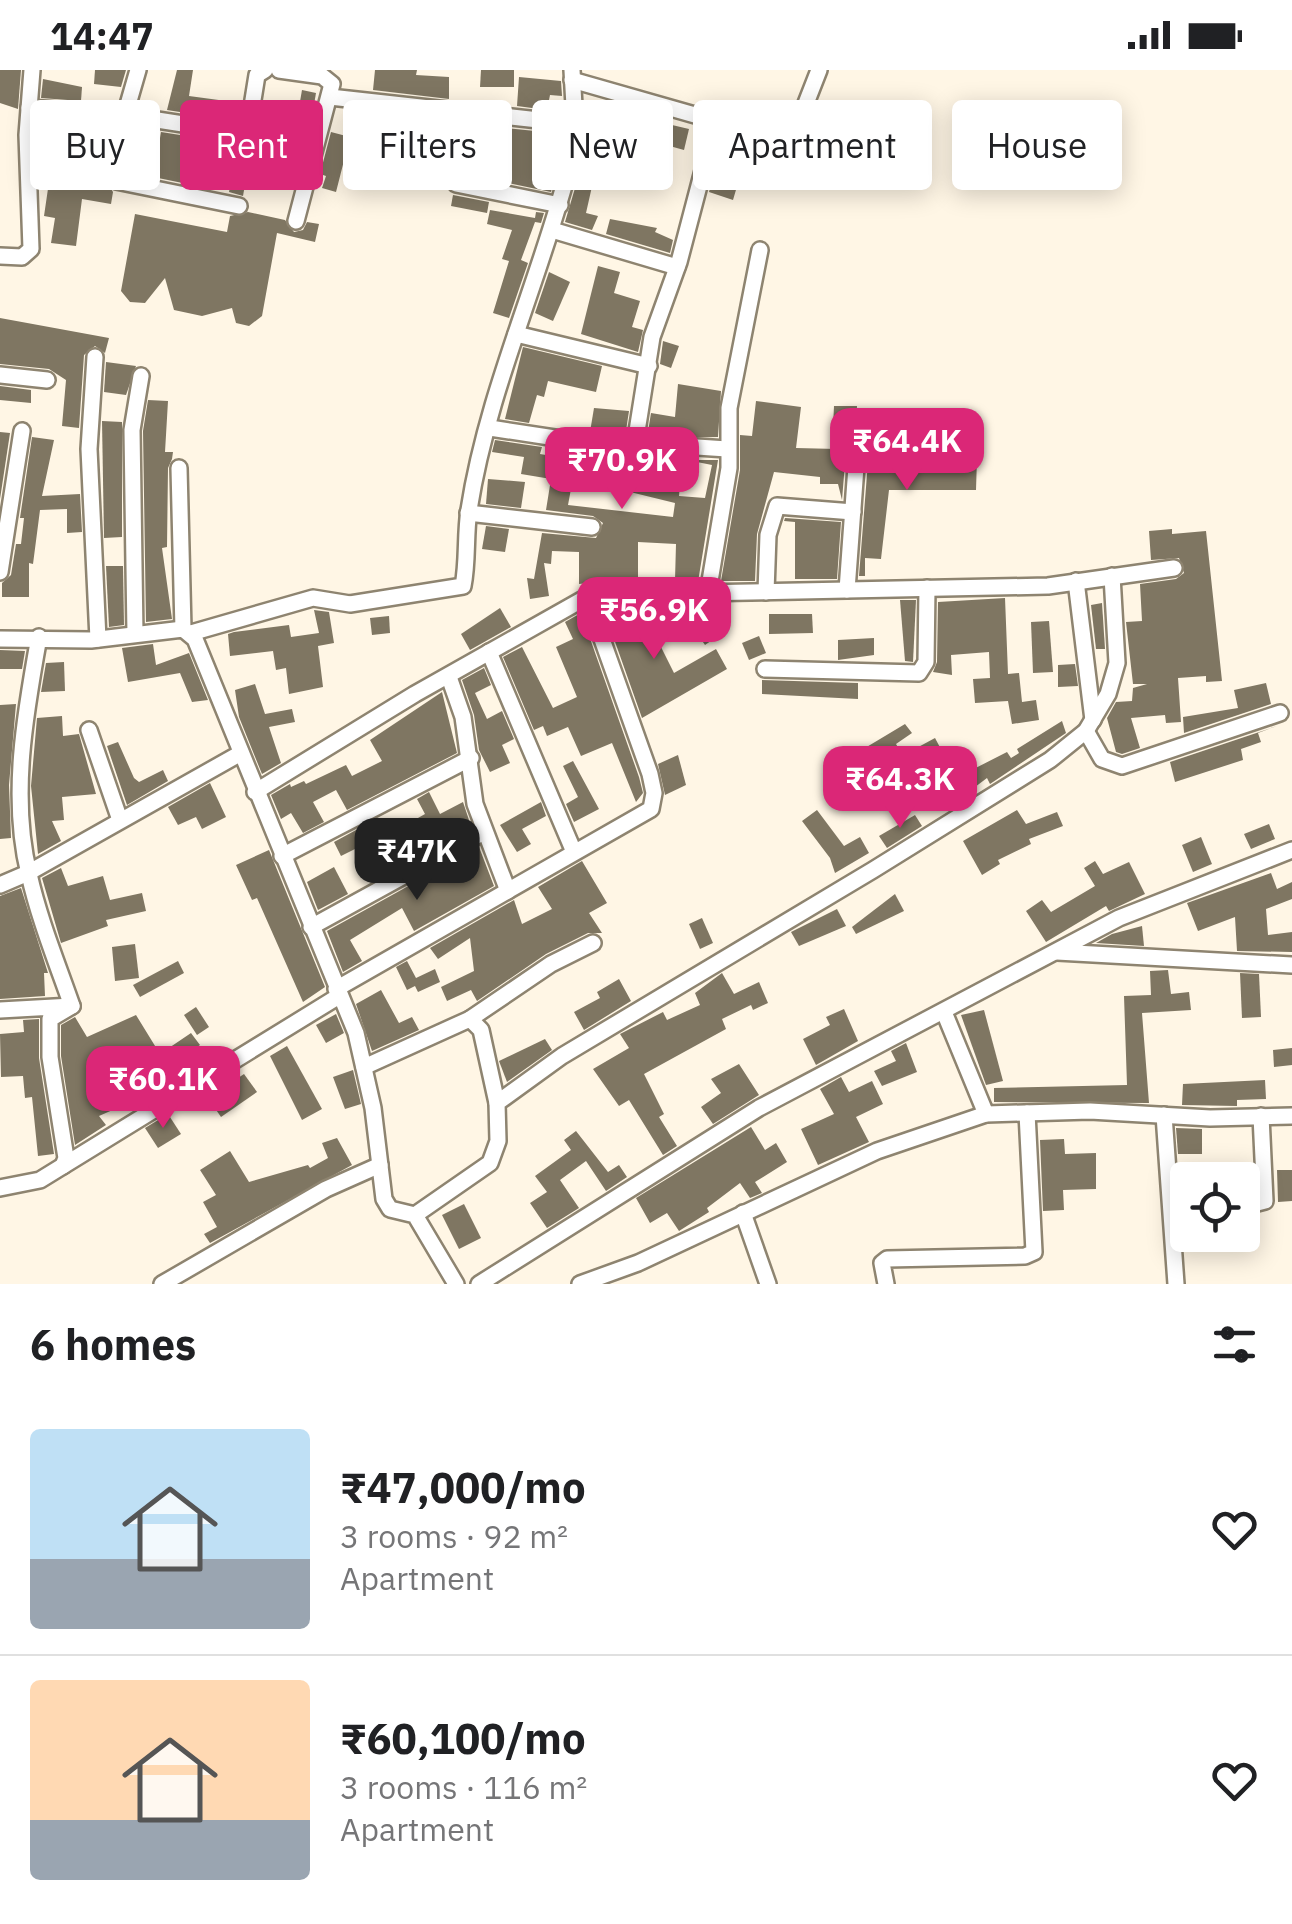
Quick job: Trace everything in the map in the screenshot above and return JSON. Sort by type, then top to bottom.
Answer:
[{"type":"street","points":[[0,256],[22,257],[31,249],[32,70]]},
{"type":"street","points":[[129,100],[138,70]]},
{"type":"street","points":[[160,120],[241,133],[248,130],[257,75],[265,70]]},
{"type":"street","points":[[278,70],[328,79],[332,84],[296,220]]},
{"type":"street","points":[[806,100],[819,70]]},
{"type":"street","points":[[573,100],[572,75],[693,114]]},
{"type":"street","points":[[330,97],[532,119]]},
{"type":"street","points":[[160,190],[239,206]]},
{"type":"street","points":[[487,190],[560,204]]},
{"type":"street","points":[[0,639],[98,639],[186,631],[313,598],[350,604],[463,586],[470,550],[468,513],[516,334],[562,190]]},
{"type":"street","points":[[634,450],[652,337],[677,267],[698,190]]},
{"type":"street","points":[[552,230],[677,267]]},
{"type":"street","points":[[708,593],[729,468],[729,408],[760,250]]},
{"type":"street","points":[[516,334],[649,366]]},
{"type":"street","points":[[95,357],[89,449],[98,639]]},
{"type":"street","points":[[0,375],[46,380]]},
{"type":"street","points":[[135,634],[132,430],[141,376]]},
{"type":"street","points":[[490,428],[634,450],[682,446],[727,450]]},
{"type":"street","points":[[0,572],[22,430]]},
{"type":"street","points":[[847,590],[856,459],[862,449],[930,454]]},
{"type":"street","points":[[179,468],[186,631],[204,653],[255,792],[338,993],[364,1067],[382,1188],[390,1209],[415,1215],[456,1284]]},
{"type":"street","points":[[766,592],[768,535],[777,506],[853,512]]},
{"type":"street","points":[[468,513],[592,527]]},
{"type":"street","points":[[255,792],[587,597],[627,588],[708,593],[1076,582],[1174,568]]},
{"type":"street","points":[[497,1103],[562,1056],[1050,760],[1089,726],[1108,694],[1117,663],[1112,576]]},
{"type":"street","points":[[1076,582],[1089,726],[1102,759],[1122,766],[1280,714]]},
{"type":"street","points":[[765,669],[919,674],[926,662],[927,588]]},
{"type":"street","points":[[0,1188],[23,1187],[63,1166],[338,993],[643,814],[655,802],[650,774],[587,597]]},
{"type":"street","points":[[39,638],[23,728],[22,813],[28,873],[72,1006]]},
{"type":"street","points":[[490,652],[574,852]]},
{"type":"street","points":[[449,676],[471,758],[469,773],[484,832],[508,891]]},
{"type":"street","points":[[88,730],[120,820]]},
{"type":"street","points":[[0,885],[242,753]]},
{"type":"street","points":[[282,856],[471,758]]},
{"type":"street","points":[[310,927],[484,832]]},
{"type":"street","points":[[479,1284],[758,1108],[1053,952],[1161,900],[1292,850]]},
{"type":"street","points":[[364,1067],[470,1018],[551,964],[593,943]]},
{"type":"street","points":[[1053,952],[1292,966]]},
{"type":"street","points":[[0,1010],[72,1006]]},
{"type":"street","points":[[63,1166],[66,1158],[50,1057],[50,1019],[72,1006]]},
{"type":"street","points":[[944,1012],[986,1114]]},
{"type":"street","points":[[415,1215],[490,1163],[498,1141],[497,1103],[480,1030],[470,1018]]},
{"type":"street","points":[[886,1284],[882,1263],[888,1259],[1025,1256],[1034,1252],[1026,1113]]},
{"type":"street","points":[[580,1284],[638,1263],[878,1151],[986,1114],[1292,1116]]},
{"type":"street","points":[[1164,1114],[1176,1284]]},
{"type":"street","points":[[1260,1202],[1265,1201],[1261,1116]]},
{"type":"street","points":[[162,1284],[326,1189],[380,1165]]},
{"type":"street","points":[[742,1214],[768,1284]]},
{"type":"building","points":[[0,70],[21,70],[18,109],[0,103]]},
{"type":"building","points":[[95,70],[126,70],[121,87],[94,84]]},
{"type":"building","points":[[177,70],[193,70],[189,96],[219,100],[180,100],[180,112],[167,110]]},
{"type":"building","points":[[375,70],[417,70],[416,75],[449,77],[449,99],[373,90]]},
{"type":"building","points":[[481,70],[514,70],[514,87],[480,87]]},
{"type":"building","points":[[519,77],[561,81],[562,96],[532,100],[532,108],[517,106]]},
{"type":"building","points":[[43,79],[82,87],[81,100],[41,98]]},
{"type":"building","points":[[302,90],[316,93],[315,100],[300,100]]},
{"type":"building","points":[[673,125],[689,129],[684,150],[673,147]]},
{"type":"building","points":[[512,129],[532,131],[532,188],[512,184]]},
{"type":"building","points":[[161,132],[180,135],[180,182],[160,178]]},
{"type":"building","points":[[331,132],[343,135],[343,164],[336,192],[323,188],[323,163]]},
{"type":"building","points":[[48,190],[113,192],[111,204],[82,199],[76,246],[51,243],[55,218],[44,216]]},
{"type":"building","points":[[574,190],[591,190],[586,213],[598,216],[592,230],[565,222]]},
{"type":"building","points":[[710,190],[736,190],[733,200]]},
{"type":"building","points":[[453,195],[489,202],[487,213],[451,206]]},
{"type":"building","points":[[490,210],[535,218],[536,212],[544,213],[541,223],[535,222],[521,260],[528,263],[509,318],[493,313],[509,261],[502,259],[512,230],[487,224]]},
{"type":"building","points":[[248,212],[285,220],[294,232],[303,230],[307,222],[319,224],[315,242],[277,233],[262,316],[249,326],[236,323],[232,308],[202,316],[174,310],[165,278],[145,303],[130,302],[121,291],[135,214],[227,232],[230,216]]},
{"type":"building","points":[[610,219],[657,228],[655,232],[673,240],[670,253],[606,234]]},
{"type":"building","points":[[598,266],[620,272],[614,293],[640,301],[632,327],[643,330],[638,352],[581,334]]},
{"type":"building","points":[[549,272],[570,282],[553,321],[535,313]]},
{"type":"building","points":[[0,318],[109,338],[105,353],[95,346],[84,355],[79,428],[62,426],[66,380],[49,369],[0,364]]},
{"type":"building","points":[[663,341],[679,346],[671,368],[660,364]]},
{"type":"building","points":[[523,347],[602,366],[596,392],[548,381],[544,397],[537,395],[529,423],[505,419]]},
{"type":"building","points":[[106,362],[136,366],[126,395],[104,392]]},
{"type":"building","points":[[678,384],[721,391],[718,437],[647,438],[651,413],[675,417]]},
{"type":"building","points":[[0,386],[31,390],[31,403],[0,400]]},
{"type":"building","points":[[148,400],[168,401],[165,452],[173,452],[168,468],[167,547],[162,548],[172,619],[146,622],[143,431]]},
{"type":"building","points":[[756,401],[801,407],[796,448],[837,449],[837,463],[845,463],[842,500],[838,484],[820,484],[820,477],[774,472],[757,534],[755,581],[721,581],[740,470],[740,435],[752,436]]},
{"type":"building","points":[[834,406],[857,406],[856,429],[833,428]]},
{"type":"building","points":[[594,408],[629,411],[625,437],[590,432]]},
{"type":"building","points":[[910,412],[924,413],[923,434],[909,434]]},
{"type":"building","points":[[102,421],[122,422],[122,537],[104,538]]},
{"type":"building","points":[[866,422],[904,425],[904,441],[866,439]]},
{"type":"building","points":[[0,432],[10,433],[0,499]]},
{"type":"building","points":[[32,437],[54,440],[42,496],[80,494],[82,532],[67,533],[67,509],[40,510],[33,564],[29,563],[29,597],[2,597],[2,583],[11,575],[16,544],[21,544],[24,518],[20,518]]},
{"type":"building","points":[[495,440],[542,447],[540,454],[581,461],[583,454],[599,456],[597,465],[626,470],[628,460],[682,460],[679,496],[705,498],[712,465],[687,460],[718,460],[698,582],[675,580],[676,544],[638,542],[638,578],[579,584],[579,552],[552,551],[551,564],[544,563],[549,596],[530,599],[527,578],[534,579],[542,533],[596,538],[603,523],[593,516],[546,510],[551,479],[521,474],[524,457],[492,452]],"holes":[[[573,478],[675,503],[673,517],[568,505]]]},
{"type":"building","points":[[943,457],[977,458],[976,490],[889,490],[881,559],[865,558],[865,576],[859,576],[868,462],[943,466]]},
{"type":"building","points":[[488,479],[525,482],[521,508],[486,504]]},
{"type":"building","points":[[785,518],[841,522],[837,579],[795,579],[795,522],[784,521]]},
{"type":"building","points":[[486,526],[509,529],[505,552],[482,549]]},
{"type":"building","points":[[1172,529],[1172,534],[1206,531],[1222,681],[1206,682],[1206,676],[1178,678],[1181,722],[1166,723],[1165,715],[1131,718],[1140,748],[1122,754],[1116,752],[1107,718],[1116,702],[1132,701],[1133,688],[1147,684],[1133,684],[1126,622],[1142,621],[1140,584],[1176,579],[1184,573],[1179,558],[1151,560],[1149,531]]},
{"type":"building","points":[[106,566],[123,566],[124,625],[109,627]]},
{"type":"building","points":[[1005,598],[1008,674],[1019,673],[1022,702],[1036,700],[1039,720],[1012,724],[1008,701],[975,703],[973,679],[990,678],[989,652],[951,655],[952,675],[933,672],[937,662],[938,602]]},
{"type":"building","points":[[900,600],[916,600],[913,662],[905,661]]},
{"type":"building","points":[[617,602],[622,615],[641,607],[674,673],[716,649],[727,669],[642,718],[602,605]]},
{"type":"building","points":[[1102,603],[1105,649],[1096,649],[1091,605]]},
{"type":"building","points":[[704,604],[724,632],[705,645],[686,617]]},
{"type":"building","points":[[500,608],[511,627],[470,650],[461,634]]},
{"type":"building","points":[[314,610],[329,612],[334,643],[318,646],[323,687],[289,694],[286,668],[276,670],[273,651],[230,656],[228,634],[234,632],[289,625],[291,637],[319,633]]},
{"type":"building","points":[[581,613],[639,777],[643,793],[636,802],[612,743],[581,756],[568,727],[547,736],[543,726],[534,730],[503,657],[522,647],[553,708],[577,697],[556,647],[573,639],[565,622]]},
{"type":"building","points":[[769,614],[812,614],[813,633],[769,634]]},
{"type":"building","points":[[389,616],[390,633],[372,635],[370,618]]},
{"type":"building","points":[[1049,621],[1053,672],[1033,673],[1031,622]]},
{"type":"building","points":[[759,636],[766,653],[749,660],[742,643]]},
{"type":"building","points":[[874,638],[874,655],[838,660],[838,640]]},
{"type":"building","points":[[153,644],[156,665],[189,653],[208,700],[192,702],[180,673],[128,682],[122,648]]},
{"type":"building","points":[[0,650],[25,651],[22,669],[0,669]]},
{"type":"building","points":[[64,662],[65,691],[41,692],[46,663]]},
{"type":"building","points":[[1075,664],[1078,686],[1058,687],[1058,665]]},
{"type":"building","points":[[484,668],[491,685],[475,693],[487,719],[502,711],[514,739],[502,745],[510,763],[490,772],[479,750],[474,715],[462,680]]},
{"type":"building","points":[[762,680],[858,683],[858,699],[762,694]]},
{"type":"building","points":[[1266,683],[1271,704],[1184,733],[1183,717],[1238,708],[1234,690]]},
{"type":"building","points":[[255,684],[265,714],[292,709],[295,722],[269,727],[281,763],[262,774],[239,717],[235,690]]},
{"type":"building","points":[[442,692],[457,753],[347,810],[336,790],[313,802],[324,822],[303,833],[291,813],[281,819],[271,795],[290,784],[306,784],[346,765],[352,776],[382,761],[370,740]]},
{"type":"building","points":[[16,704],[9,785],[11,838],[0,839],[0,705]]},
{"type":"building","points":[[62,716],[63,736],[79,734],[96,794],[62,797],[64,820],[52,821],[61,841],[38,854],[31,786],[37,718]]},
{"type":"building","points":[[1062,721],[1066,733],[990,784],[987,778],[967,793],[956,778],[1007,752],[1011,758],[1019,753],[1017,749]]},
{"type":"building","points":[[905,724],[912,733],[896,744],[900,751],[887,759],[883,753],[852,776],[838,776],[837,758],[850,757]]},
{"type":"building","points":[[1277,726],[1258,733],[1261,742],[1241,749],[1243,760],[1175,782],[1170,762]]},
{"type":"building","points":[[935,738],[943,753],[918,766],[911,751]]},
{"type":"building","points":[[118,742],[139,782],[163,770],[168,781],[127,805],[107,746]]},
{"type":"building","points":[[678,755],[686,785],[665,795],[658,764]]},
{"type":"building","points":[[573,761],[599,809],[574,822],[566,804],[578,797],[563,766]]},
{"type":"building","points":[[210,783],[226,817],[202,829],[196,817],[178,825],[168,807]]},
{"type":"building","points":[[429,792],[440,814],[463,802],[471,826],[428,850],[422,840],[385,861],[391,870],[378,877],[357,848],[341,856],[334,842],[369,823],[377,838],[425,814],[417,799]]},
{"type":"building","points":[[541,802],[546,816],[522,829],[531,844],[517,852],[500,825]]},
{"type":"building","points":[[817,810],[844,846],[860,837],[869,853],[835,873],[830,858],[802,821]]},
{"type":"building","points":[[1017,810],[1026,824],[1057,812],[1063,826],[1029,839],[1031,844],[998,860],[1000,864],[982,875],[963,841]]},
{"type":"building","points":[[915,815],[922,826],[887,848],[879,836]]},
{"type":"building","points":[[1269,824],[1275,839],[1251,849],[1244,834]]},
{"type":"building","points":[[1201,837],[1212,864],[1193,872],[1182,845]]},
{"type":"building","points":[[479,847],[494,886],[414,931],[402,908],[350,940],[362,961],[343,972],[327,931]]},
{"type":"building","points":[[269,850],[325,987],[303,1002],[257,898],[252,900],[236,865]]},
{"type":"building","points":[[582,861],[607,903],[589,913],[602,933],[588,933],[546,954],[477,1001],[471,990],[447,1001],[441,987],[474,971],[470,938],[438,959],[430,948],[514,900],[522,924],[552,909],[538,887]]},
{"type":"building","points":[[1095,861],[1103,874],[1129,862],[1145,894],[1109,911],[1106,906],[1046,942],[1026,911],[1042,900],[1051,912],[1095,886],[1084,868]]},
{"type":"building","points":[[334,867],[348,894],[318,910],[307,882]]},
{"type":"building","points":[[61,868],[68,886],[103,876],[110,900],[142,893],[146,911],[106,920],[108,926],[61,943],[42,878]]},
{"type":"building","points":[[1271,873],[1277,889],[1292,882],[1292,899],[1266,909],[1268,935],[1292,932],[1292,952],[1237,951],[1235,917],[1198,931],[1187,903]]},
{"type":"building","points":[[21,888],[48,973],[44,973],[45,996],[0,999],[0,896]]},
{"type":"building","points":[[895,894],[904,911],[856,934],[852,927]]},
{"type":"building","points":[[837,909],[846,926],[799,946],[791,932]]},
{"type":"building","points":[[702,918],[713,943],[700,949],[689,924]]},
{"type":"building","points":[[1142,926],[1144,946],[1096,943],[1112,934]]},
{"type":"building","points":[[135,944],[139,978],[115,981],[112,947]]},
{"type":"building","points":[[178,961],[184,973],[140,997],[133,985]]},
{"type":"building","points":[[407,961],[416,978],[435,969],[440,982],[418,992],[415,986],[407,990],[396,967]]},
{"type":"building","points":[[1168,970],[1171,994],[1189,992],[1191,1010],[1142,1013],[1149,1103],[994,1102],[994,1088],[1127,1085],[1124,996],[1151,995],[1150,971]]},
{"type":"building","points":[[722,973],[734,994],[759,982],[768,1003],[753,1010],[751,1005],[722,1019],[726,1029],[644,1074],[664,1114],[659,1117],[677,1146],[663,1155],[629,1100],[619,1106],[593,1069],[629,1048],[620,1034],[663,1012],[667,1020],[700,1005],[695,993]]},
{"type":"building","points":[[1240,973],[1259,974],[1261,1017],[1242,1018]]},
{"type":"building","points":[[619,979],[631,1001],[584,1030],[574,1012],[600,998],[597,992]]},
{"type":"building","points":[[381,990],[399,1023],[412,1017],[419,1030],[372,1051],[356,1004]]},
{"type":"building","points":[[196,1007],[209,1027],[197,1035],[184,1015]]},
{"type":"building","points":[[844,1009],[858,1041],[816,1065],[803,1039],[830,1025],[826,1017]]},
{"type":"building","points":[[984,1010],[1003,1081],[986,1085],[961,1015]]},
{"type":"building","points":[[336,1014],[344,1033],[326,1043],[316,1025]]},
{"type":"building","points":[[136,1015],[160,1054],[191,1033],[200,1045],[187,1054],[198,1070],[137,1107],[133,1101],[99,1116],[106,1125],[75,1145],[61,1056],[61,1025],[75,1017],[87,1037]]},
{"type":"building","points":[[39,1019],[39,1058],[54,1154],[38,1156],[32,1097],[25,1098],[23,1076],[1,1077],[0,1034],[24,1032],[23,1020]]},
{"type":"building","points":[[545,1039],[552,1050],[507,1082],[499,1061]]},
{"type":"building","points":[[906,1043],[917,1072],[882,1086],[874,1071],[896,1061],[891,1051]]},
{"type":"building","points":[[287,1046],[322,1109],[302,1120],[270,1056]]},
{"type":"building","points":[[1292,1048],[1292,1065],[1274,1067],[1273,1050]]},
{"type":"building","points":[[739,1064],[759,1095],[713,1124],[701,1107],[721,1093],[711,1079]]},
{"type":"building","points":[[353,1070],[361,1104],[345,1109],[333,1077]]},
{"type":"building","points":[[244,1074],[257,1092],[221,1117],[208,1098]]},
{"type":"building","points":[[841,1077],[849,1092],[872,1081],[883,1104],[856,1117],[869,1142],[818,1165],[801,1129],[834,1114],[820,1089]]},
{"type":"building","points":[[1265,1080],[1266,1099],[1237,1100],[1237,1106],[1182,1105],[1183,1084]]},
{"type":"building","points":[[168,1114],[181,1134],[158,1148],[145,1128]]},
{"type":"building","points":[[751,1127],[765,1150],[776,1143],[787,1162],[755,1182],[762,1193],[750,1198],[740,1183],[707,1208],[709,1212],[679,1231],[667,1213],[650,1223],[636,1198]]},
{"type":"building","points":[[1176,1128],[1202,1129],[1202,1154],[1178,1154]]},
{"type":"building","points":[[576,1131],[608,1172],[619,1165],[627,1177],[606,1191],[586,1161],[560,1180],[579,1208],[547,1228],[530,1203],[547,1192],[535,1176],[571,1150],[564,1140]]},
{"type":"building","points":[[337,1138],[352,1165],[210,1243],[204,1234],[217,1227],[203,1202],[216,1195],[200,1170],[230,1151],[249,1182],[308,1165],[310,1168],[328,1158],[322,1143]]},
{"type":"building","points":[[1064,1139],[1065,1154],[1096,1153],[1096,1189],[1063,1190],[1064,1210],[1043,1211],[1040,1140]]},
{"type":"building","points":[[1277,1170],[1292,1170],[1292,1201],[1278,1202]]},
{"type":"building","points":[[464,1204],[481,1238],[459,1249],[442,1215]]}]
